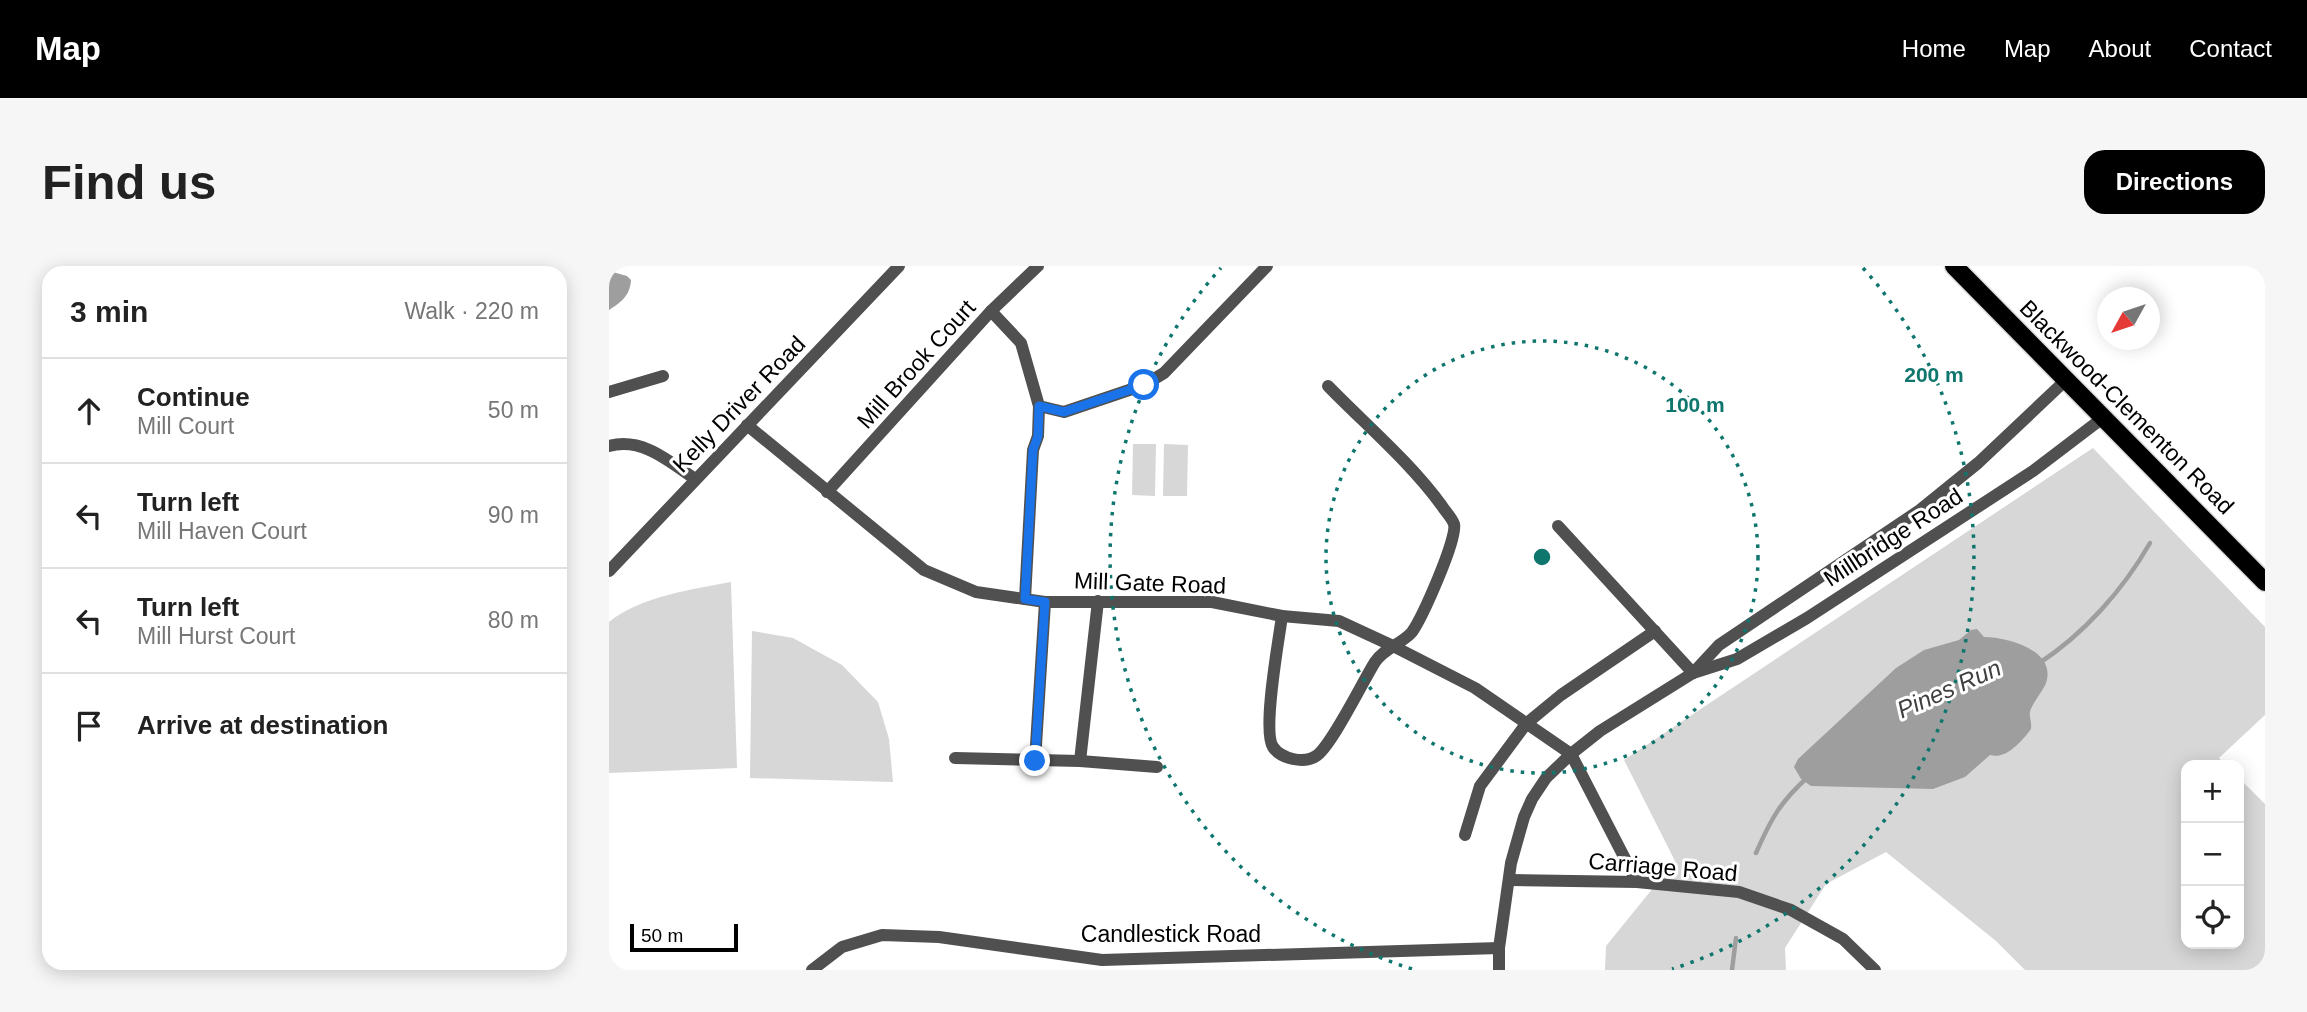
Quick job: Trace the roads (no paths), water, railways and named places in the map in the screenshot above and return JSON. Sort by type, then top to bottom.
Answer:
[{"type":"main road","name":"Blackwood-Clementon Road","points":[[1954,266],[2265,582]]},
{"type":"street","name":"Kelly Driver Road","points":[[609,571],[899,266]]},
{"type":"street","name":"Mill Brook Court","points":[[827,492],[991,311],[1038,266]]},
{"type":"street","points":[[1039,406],[1064,412],[1144,385],[1164,373],[1267,266]]},
{"type":"street","points":[[991,311],[1021,343],[1039,406],[1038,436],[1033,450],[1025,599]]},
{"type":"street","points":[[609,392],[663,376]]},
{"type":"street","name":"Millbridge Road","points":[[1693,673],[1719,645],[1920,510],[1978,463],[2067,379]]},
{"type":"street","points":[[1282,616],[1269,715],[1271,744],[1278,754],[1307,760],[1317,756],[1328,744],[1379,656],[1411,632],[1455,536],[1454,522],[1431,491],[1328,386]]},
{"type":"street","name":"Millbridge Road","points":[[1499,970],[1499,948],[1511,863],[1524,817],[1546,778],[1570,754],[1600,731],[1693,673],[1737,659],[1807,618],[2033,471],[2104,417]]},
{"type":"street","name":"Mill Gate Road","points":[[747,425],[925,570],[976,592],[1045,602],[1212,602],[1282,616],[1339,621],[1475,688],[1570,754]]},
{"type":"street","points":[[609,446],[627,443],[640,445],[667,459],[695,479]]},
{"type":"street","points":[[1558,526],[1693,673]]},
{"type":"street","points":[[1080,761],[1098,601]]},
{"type":"street","points":[[1035,761],[1045,602]]},
{"type":"street","points":[[1465,835],[1480,786],[1526,724],[1561,695],[1655,631]]},
{"type":"street","points":[[1570,754],[1637,882]]},
{"type":"street","points":[[955,758],[1080,761],[1157,767]]},
{"type":"street","name":"Carriage Road","points":[[1510,880],[1637,882],[1739,892],[1791,910],[1843,939],[1874,970]]},
{"type":"street","name":"Candlestick Road","points":[[812,970],[842,947],[882,935],[939,937],[1103,960],[1499,948]]},
{"type":"water","points":[[609,271],[627,276],[631,280],[627,294],[609,310]]},
{"type":"water","points":[[1977,629],[1984,637],[2017,643],[2028,648],[2044,662],[2046,683],[2030,712],[2031,729],[2013,748],[2002,755],[1990,755],[1965,777],[1933,789],[1811,786],[1801,779],[1794,767],[1798,759],[1896,668],[1924,650],[1959,640],[1971,630]]},
{"type":"waterway","name":"Pines Run","points":[[2038,664],[2071,639],[2101,610],[2128,578],[2150,543]]},
{"type":"waterway","name":"Pines Run","points":[[1756,853],[1777,812],[1808,777]]},
{"type":"waterway","name":"Pines Run","points":[[1732,970],[1736,938]]}]
